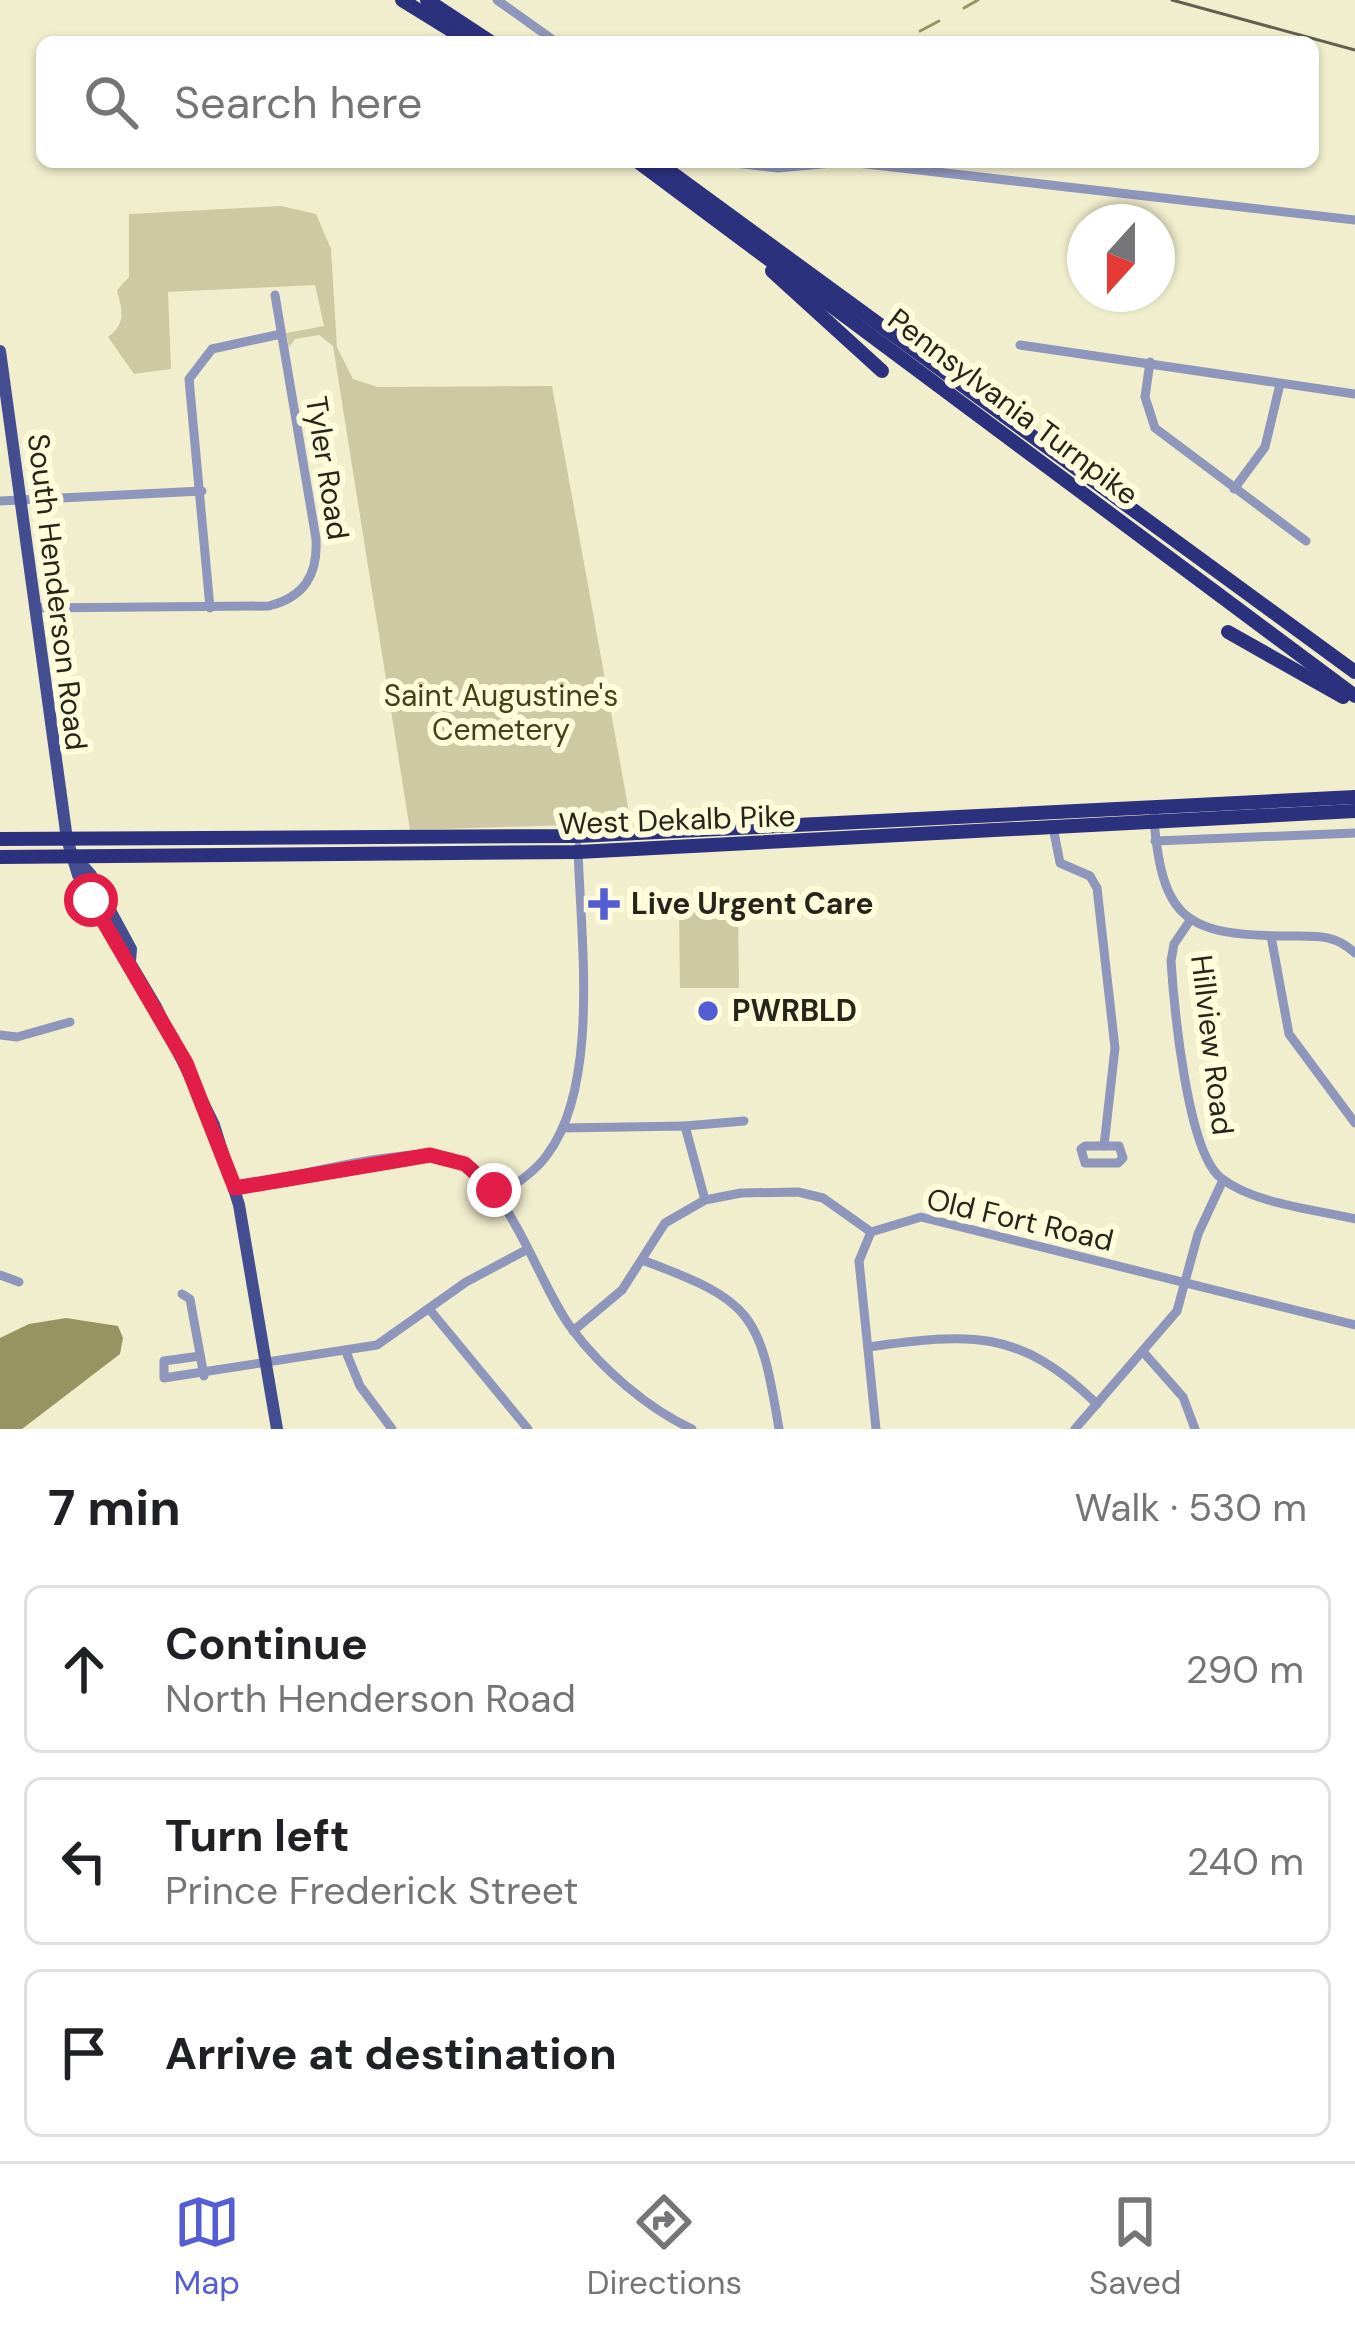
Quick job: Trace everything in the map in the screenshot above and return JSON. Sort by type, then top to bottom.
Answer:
[{"type":"highway","points":[[402,0],[460,36]]},
{"type":"highway","points":[[428,0],[482,36]]},
{"type":"highway","name":"Pennsylvania Turnpike","points":[[646,168],[1355,700]]},
{"type":"highway","name":"Pennsylvania Turnpike","points":[[665,168],[1355,672]]},
{"type":"highway","points":[[719,223],[882,371]]},
{"type":"highway","points":[[1228,632],[1355,700]]},
{"type":"highway","name":"West Dekalb Pike","points":[[0,839],[389,838],[578,844],[1053,826],[1355,796]]},
{"type":"highway","name":"West Dekalb Pike","points":[[0,857],[342,855],[1154,816],[1355,811]]},
{"type":"highway","points":[[289,855],[339,846],[350,838]]},
{"type":"highway","points":[[342,855],[389,838]]},
{"type":"main road","name":"South Henderson Road","points":[[0,351],[67,839],[78,875],[201,1095],[235,1188],[277,1429]]},
{"type":"street","points":[[497,0],[548,36]]},
{"type":"street","points":[[899,168],[1355,220]]},
{"type":"street","name":"Tyler Road","points":[[34,608],[280,603],[303,588],[316,565],[275,295]]},
{"type":"street","points":[[210,608],[202,491],[187,392],[194,367],[225,343],[281,334]]},
{"type":"street","points":[[1020,345],[1355,394]]},
{"type":"street","points":[[1150,362],[1145,398],[1155,428],[1306,541]]},
{"type":"street","points":[[1234,489],[1265,447],[1280,384]]},
{"type":"street","points":[[0,501],[202,491]]},
{"type":"street","points":[[1154,816],[1164,886],[1191,919],[1229,936],[1334,938],[1355,953]]},
{"type":"street","points":[[1053,826],[1060,863],[1090,876],[1097,888],[1115,1048],[1104,1146]]},
{"type":"street","points":[[1155,841],[1355,833]]},
{"type":"street","points":[[498,1196],[546,1158],[563,1128],[581,1033],[578,844]]},
{"type":"street","name":"Hillview Road","points":[[1191,919],[1174,944],[1172,976],[1202,1154],[1223,1180],[1355,1219]]},
{"type":"street","points":[[1271,936],[1289,1034],[1355,1123]]},
{"type":"street","points":[[0,1035],[17,1036],[70,1022]]},
{"type":"street","points":[[563,1128],[744,1121]]},
{"type":"street","points":[[685,1126],[705,1200]]},
{"type":"street","points":[[235,1188],[430,1155],[465,1164],[498,1196],[573,1331],[604,1366],[692,1429]]},
{"type":"street","points":[[1075,1429],[1177,1311],[1198,1234],[1223,1180]]},
{"type":"street","points":[[573,1331],[622,1290],[665,1222],[705,1200],[741,1192],[798,1192],[823,1198],[871,1232],[859,1261],[876,1429]]},
{"type":"street","name":"Old Fort Road","points":[[871,1232],[921,1217],[1355,1325]]},
{"type":"street","points":[[200,1356],[164,1361],[160,1370],[172,1381],[388,1341],[466,1282],[526,1250]]},
{"type":"street","points":[[642,1260],[709,1285],[738,1305],[760,1333],[779,1429]]},
{"type":"street","points":[[0,1275],[20,1282]]},
{"type":"street","points":[[182,1294],[190,1299],[204,1376]]},
{"type":"street","points":[[430,1310],[528,1429]]},
{"type":"street","points":[[868,1347],[957,1336],[1012,1346],[1060,1367],[1097,1404]]},
{"type":"street","points":[[346,1352],[360,1386],[392,1429]]},
{"type":"street","points":[[1144,1353],[1183,1397],[1195,1429]]},
{"type":"green space","name":"Saint Augustine's Cemetery","points":[[281,206],[316,214],[331,249],[337,347],[353,379],[378,387],[552,386],[631,823],[410,830],[333,346],[319,335],[295,339],[289,347],[286,333],[324,326],[315,285],[168,292],[171,369],[134,374],[108,337],[121,321],[117,290],[129,277],[129,214]]},
{"type":"green space","points":[[738,904],[739,988],[680,988],[679,905]]},
{"type":"shaded area","points":[[66,1318],[118,1326],[123,1338],[120,1354],[22,1429],[0,1429],[0,1338],[29,1324]]},
{"type":"waterway","points":[[964,8],[978,0]]},
{"type":"waterway","points":[[920,31],[939,21]]},
{"type":"railway","points":[[1172,0],[1304,36]]},
{"type":"railway","points":[[1319,40],[1355,50]]},
{"type":"place","name":"Live Urgent Care","points":[[604,904]]},
{"type":"place","name":"PWRBLD","points":[[708,1011]]},
{"type":"route","points":[[91,900],[186,1063],[235,1188],[430,1155],[465,1164],[494,1190]]}]
